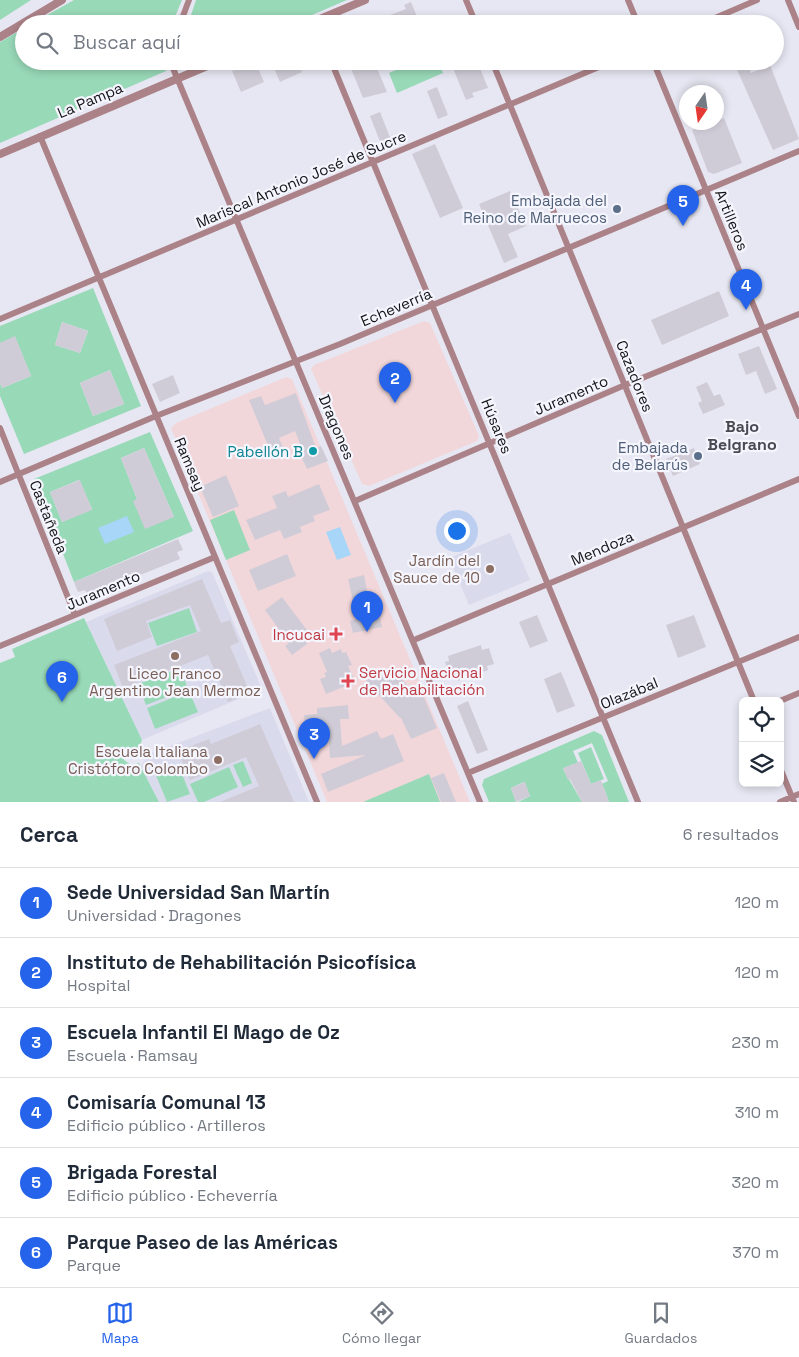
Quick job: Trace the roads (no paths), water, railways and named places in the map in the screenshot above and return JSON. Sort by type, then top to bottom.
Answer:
[{"type":"street","points":[[37,15],[62,0]]},
{"type":"street","points":[[183,15],[189,0]]},
{"type":"street","points":[[330,15],[365,0]]},
{"type":"street","points":[[466,0],[472,15]]},
{"type":"street","points":[[628,0],[634,15]]},
{"type":"street","points":[[722,15],[757,0]]},
{"type":"street","points":[[788,0],[799,27]]},
{"type":"street","points":[[0,37],[15,28]]},
{"type":"street","name":"Dragones","points":[[174,70],[414,640],[480,802]]},
{"type":"street","name":"La Pampa","points":[[0,154],[198,70]]},
{"type":"street","name":"Húsares","points":[[335,70],[604,716],[638,802]]},
{"type":"street","name":"Cazadores","points":[[496,70],[752,697]]},
{"type":"street","name":"Mariscal Antonio José de Sucre","points":[[0,319],[591,70]]},
{"type":"street","name":"Artilleros","points":[[657,70],[799,416]]},
{"type":"street","name":"Ramsay","points":[[40,136],[317,802]]},
{"type":"street","name":"Echeverría","points":[[0,482],[156,416],[433,305],[569,246],[799,151]]},
{"type":"street","name":"Juramento","points":[[355,501],[625,385],[799,314]]},
{"type":"street","name":"Castañeda","points":[[0,428],[75,615]]},
{"type":"street","name":"Mendoza","points":[[414,640],[799,479]]},
{"type":"street","name":"Juramento","points":[[0,646],[215,557]]},
{"type":"street","name":"Olazábal","points":[[468,773],[799,637]]},
{"type":"street","points":[[784,699],[799,693]]},
{"type":"street","points":[[784,779],[792,800]]},
{"type":"street","points":[[780,802],[792,800],[799,794]]},
{"type":"water","points":[[127,516],[134,532],[105,544],[98,528]]},
{"type":"water","points":[[340,527],[351,555],[337,560],[326,532]]},
{"type":"place","name":"Embajada del Reino de Marruecos","points":[[617,209]]},
{"type":"place","name":"Brigada Forestal","points":[[683,226]]},
{"type":"place","name":"Comisaría Comunal 13","points":[[746,310]]},
{"type":"place","name":"Instituto de Rehabilitación Psicofísica","points":[[395,403]]},
{"type":"place","name":"Pabellón B","points":[[313,451]]},
{"type":"place","name":"Embajada de Belarús","points":[[698,456]]},
{"type":"place","name":"Jardín del Sauce de 10","points":[[490,569]]},
{"type":"place","name":"Sede Universidad San Martín","points":[[367,632]]},
{"type":"place","name":"Incucai","points":[[336,634]]},
{"type":"place","name":"Liceo Franco Argentino Jean Mermoz","points":[[175,656]]},
{"type":"place","name":"Servicio Nacional de Rehabilitación","points":[[348,681]]},
{"type":"place","name":"Parque Paseo de las Américas","points":[[62,702]]},
{"type":"place","name":"Escuela Infantil El Mago de Oz","points":[[314,759]]},
{"type":"place","name":"Escuela Italiana Cristóforo Colombo","points":[[218,760]]},
{"type":"district","name":"Bajo Belgrano","points":[[742,435]]}]
